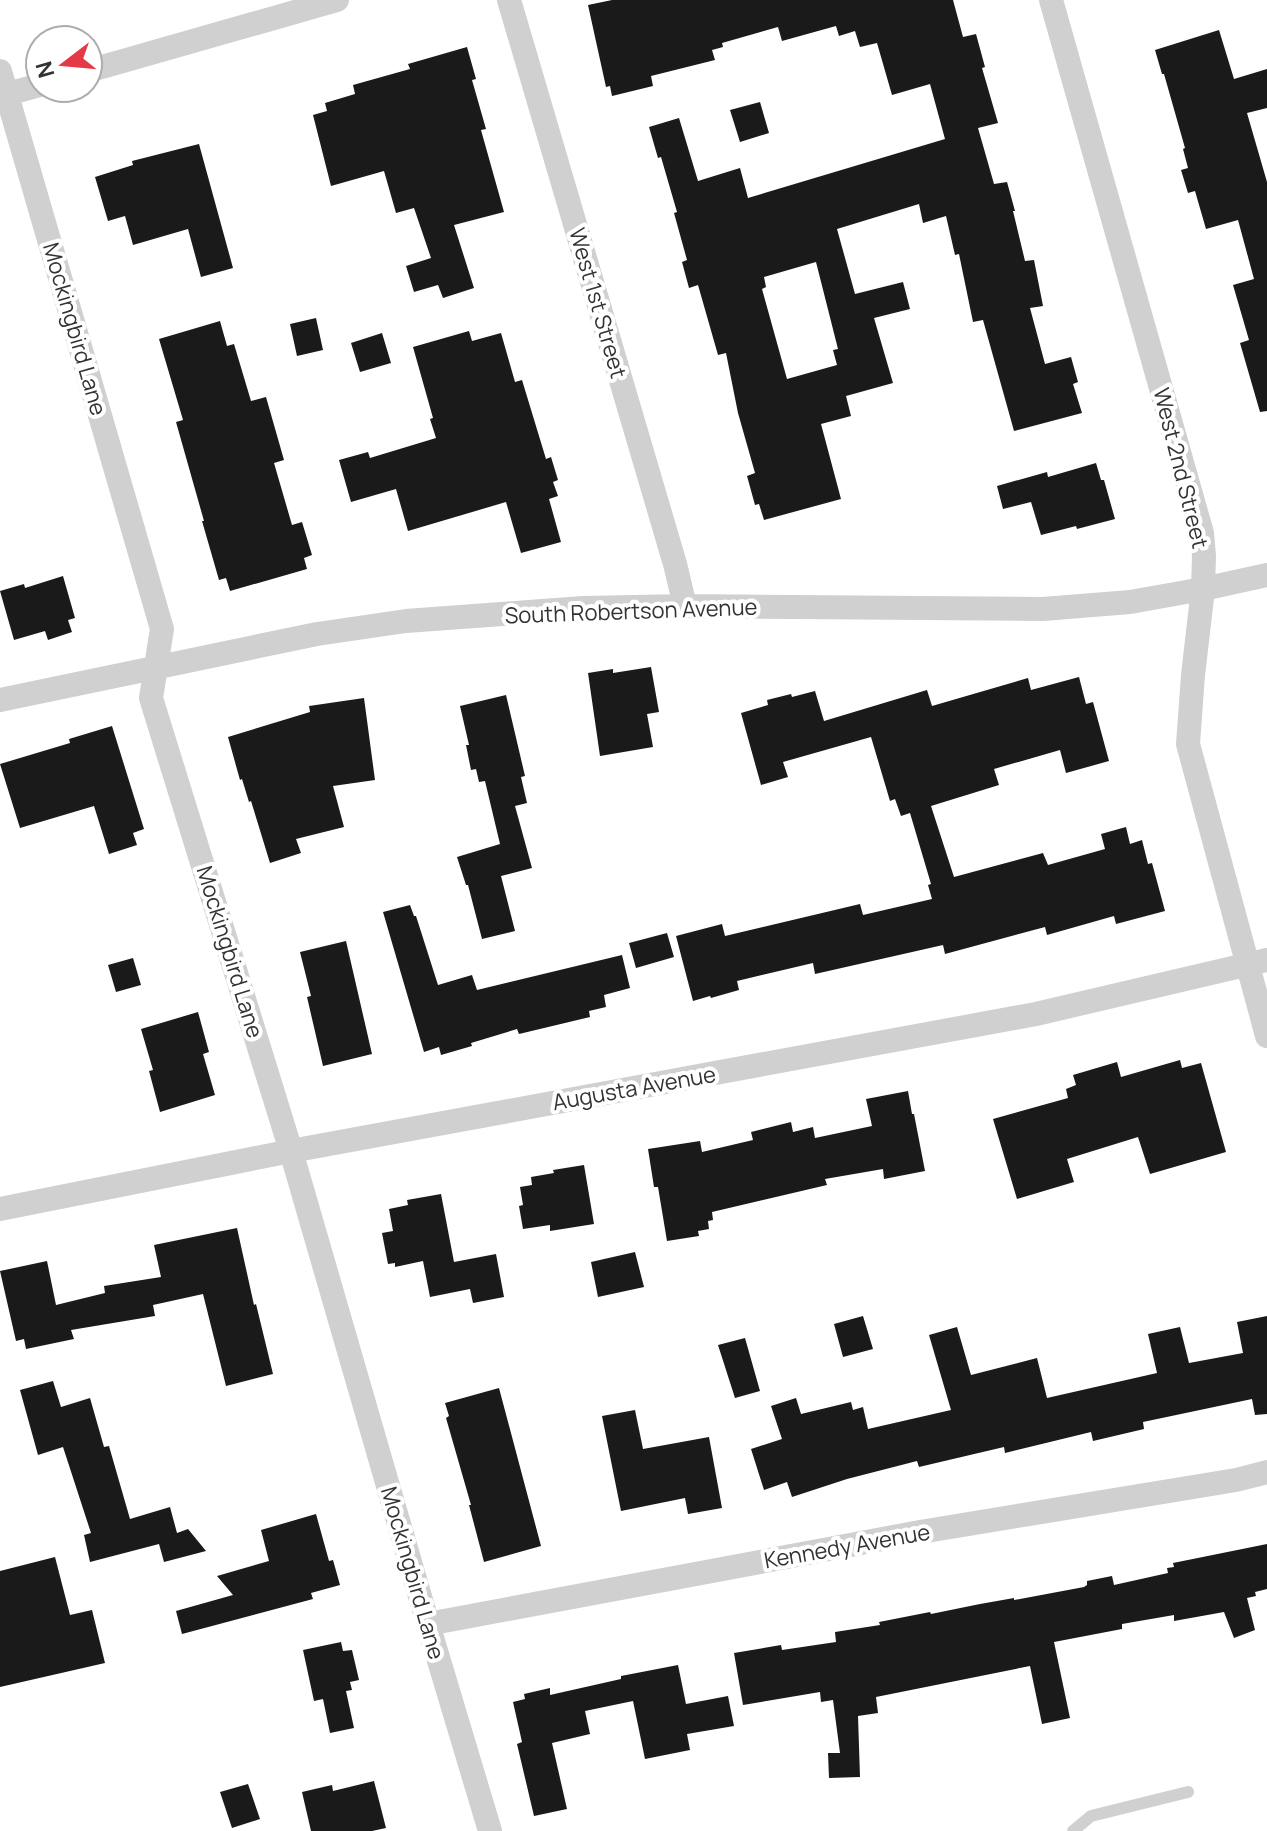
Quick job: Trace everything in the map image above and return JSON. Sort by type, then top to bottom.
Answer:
[{"type":"street","points":[[104,66],[337,0]]},
{"type":"street","name":"West 1st Street","points":[[509,0],[685,606]]},
{"type":"street","name":"West 2nd Street","points":[[1051,0],[1202,533],[1203,589],[1188,744],[1257,963],[1267,1036]]},
{"type":"street","name":"Mockingbird Lane","points":[[0,71],[3,95],[162,629],[151,698],[291,1151],[490,1831]]},
{"type":"street","points":[[3,95],[24,89]]},
{"type":"street","name":"South Robertson Avenue","points":[[0,700],[317,634],[406,621],[583,608],[685,606],[1043,609],[1130,602],[1267,575]]},
{"type":"street","name":"Augusta Avenue","points":[[0,1209],[291,1151],[1036,1014],[1257,963]]},
{"type":"street","name":"Kennedy Avenue","points":[[428,1624],[920,1532],[1236,1480],[1267,1472]]},
{"type":"lane","points":[[1073,1831],[1091,1816],[1188,1792]]},
{"type":"building","points":[[612,0],[953,0],[963,37],[976,34],[998,123],[978,128],[994,184],[1007,182],[1025,261],[1034,260],[1043,306],[1030,308],[1045,364],[1071,357],[1078,382],[1073,384],[1082,413],[1014,431],[983,320],[973,322],[959,254],[955,255],[946,216],[923,223],[919,204],[837,229],[855,294],[903,282],[910,309],[874,318],[893,383],[846,396],[851,416],[821,424],[841,499],[764,520],[759,504],[755,505],[747,476],[755,473],[738,413],[726,353],[718,355],[698,285],[689,288],[682,262],[687,260],[674,213],[677,212],[649,127],[679,118],[698,181],[740,168],[748,198],[945,139],[930,84],[892,95],[877,43],[860,47],[855,31],[839,36],[836,26],[782,41],[778,27],[722,43],[723,47],[712,50],[715,60],[651,76],[653,86],[612,96],[610,86],[606,87],[588,5]],"holes":[[[816,262],[838,349],[833,350],[837,365],[787,379],[762,289],[766,287],[764,277]]]},
{"type":"building","points":[[1219,30],[1234,79],[1267,69],[1267,108],[1247,113],[1267,182],[1267,411],[1260,412],[1240,343],[1249,340],[1233,285],[1254,279],[1238,220],[1206,229],[1195,191],[1188,193],[1181,170],[1188,168],[1185,148],[1155,50]]},
{"type":"building","points":[[467,47],[476,79],[472,80],[486,129],[481,130],[504,212],[454,225],[474,288],[443,298],[438,285],[414,292],[406,266],[431,258],[414,208],[396,213],[384,171],[331,186],[313,115],[327,111],[325,103],[355,94],[353,85],[410,69],[408,64]]},
{"type":"building","points":[[760,102],[769,133],[740,142],[730,110]]},
{"type":"building","points":[[199,144],[233,268],[201,277],[188,229],[133,245],[125,216],[108,221],[95,177],[133,165],[132,161]]},
{"type":"building","points":[[316,318],[323,350],[297,356],[290,324]]},
{"type":"building","points":[[220,321],[227,346],[234,344],[251,401],[266,397],[284,460],[274,463],[292,525],[302,522],[312,555],[304,558],[307,569],[230,591],[226,578],[219,580],[202,521],[176,422],[183,420],[159,339]]},
{"type":"building","points":[[469,331],[472,341],[501,333],[515,382],[522,380],[546,459],[551,457],[558,480],[553,482],[558,496],[549,499],[561,542],[521,553],[506,502],[408,531],[396,489],[351,502],[339,460],[368,452],[370,458],[436,438],[413,347]]},
{"type":"building","points":[[382,333],[391,363],[360,372],[351,343]]},
{"type":"building","points":[[1096,463],[1115,519],[1041,535],[1031,502],[1003,509],[997,486],[1047,472],[1048,477]]},
{"type":"building","points":[[63,576],[75,618],[68,620],[72,632],[48,640],[45,631],[14,640],[0,591],[24,584],[25,588]]},
{"type":"building","points":[[651,667],[659,712],[647,714],[653,747],[600,756],[588,673]]},
{"type":"building","points":[[1079,677],[1086,704],[1093,702],[1109,761],[1066,773],[1060,750],[994,769],[999,785],[931,806],[954,877],[1043,853],[1048,865],[1105,849],[1101,834],[1126,827],[1130,844],[1142,840],[1148,864],[1152,863],[1165,911],[1116,924],[1114,916],[1047,935],[1045,927],[945,954],[943,945],[815,974],[813,963],[737,981],[739,990],[693,1001],[676,936],[722,924],[725,936],[860,904],[863,915],[932,899],[928,885],[931,884],[910,813],[901,816],[895,799],[890,801],[871,737],[783,762],[788,777],[761,785],[741,713],[768,705],[767,700],[815,691],[824,721],[927,690],[932,706],[1028,678],[1031,690]]},
{"type":"building","points":[[506,695],[525,776],[521,777],[527,803],[515,806],[532,868],[501,876],[515,931],[482,939],[457,857],[500,844],[485,781],[479,782],[476,769],[471,770],[460,706]]},
{"type":"building","points":[[364,698],[375,780],[333,786],[344,827],[296,839],[301,853],[270,863],[228,737],[310,712],[309,706]]},
{"type":"building","points":[[112,726],[144,829],[133,833],[137,845],[109,854],[94,806],[20,828],[0,764],[70,743],[69,739]]},
{"type":"building","points":[[410,905],[438,985],[472,975],[477,990],[622,955],[630,988],[604,995],[606,1007],[589,1011],[590,1017],[519,1034],[517,1029],[441,1055],[439,1047],[424,1052],[383,912]]},
{"type":"building","points":[[667,933],[674,957],[636,968],[629,943]]},
{"type":"building","points":[[346,941],[372,1054],[323,1066],[300,952]]},
{"type":"building","points":[[133,958],[141,985],[116,992],[108,965]]},
{"type":"building","points":[[198,1012],[209,1052],[203,1054],[215,1095],[160,1112],[149,1071],[153,1070],[141,1029]]},
{"type":"building","points":[[1180,1060],[1182,1068],[1201,1063],[1226,1152],[1150,1174],[1138,1137],[1067,1159],[1074,1182],[1017,1199],[993,1119],[1068,1098],[1066,1089],[1076,1085],[1073,1075],[1117,1062],[1121,1077]]},
{"type":"building","points":[[908,1091],[925,1171],[884,1179],[883,1169],[825,1179],[827,1185],[712,1212],[709,1229],[698,1231],[699,1236],[667,1241],[648,1149],[700,1141],[702,1152],[753,1140],[751,1132],[791,1122],[793,1132],[813,1127],[815,1138],[872,1126],[866,1099]]},
{"type":"building","points":[[584,1165],[594,1224],[550,1231],[550,1225],[523,1229],[520,1187],[532,1185],[531,1177]]},
{"type":"building","points":[[441,1194],[454,1262],[496,1254],[504,1297],[473,1303],[470,1289],[430,1297],[423,1261],[395,1267],[395,1263],[388,1264],[382,1233],[393,1231],[389,1209],[408,1205],[407,1200]]},
{"type":"building","points":[[237,1228],[273,1374],[226,1386],[203,1294],[153,1305],[155,1316],[71,1330],[74,1339],[26,1349],[24,1339],[16,1341],[0,1271],[47,1261],[56,1305],[105,1293],[104,1286],[161,1277],[154,1245]]},
{"type":"building","points":[[635,1252],[644,1287],[598,1297],[591,1262]]},
{"type":"building","points":[[863,1316],[873,1349],[843,1357],[834,1324]]},
{"type":"building","points":[[1267,1316],[1267,1414],[1255,1415],[1252,1399],[1143,1422],[1144,1429],[1093,1441],[1091,1432],[1005,1453],[1004,1447],[919,1467],[917,1461],[792,1497],[787,1482],[764,1490],[751,1449],[782,1439],[771,1406],[796,1398],[801,1414],[851,1402],[853,1410],[863,1407],[868,1429],[951,1410],[929,1335],[957,1327],[971,1375],[1037,1358],[1047,1398],[1157,1373],[1148,1334],[1180,1327],[1189,1363],[1243,1353],[1237,1322]]},
{"type":"building","points":[[745,1338],[760,1391],[735,1398],[718,1345]]},
{"type":"building","points":[[53,1381],[61,1407],[90,1398],[104,1447],[109,1446],[130,1519],[170,1507],[177,1533],[188,1529],[206,1551],[164,1562],[159,1544],[90,1562],[84,1535],[91,1533],[63,1447],[38,1455],[20,1390]]},
{"type":"building","points":[[499,1388],[541,1546],[484,1562],[446,1418],[449,1416],[445,1403]]},
{"type":"building","points":[[635,1410],[643,1449],[709,1437],[722,1508],[688,1514],[685,1498],[621,1511],[602,1416]]},
{"type":"building","points":[[316,1514],[329,1561],[333,1560],[340,1585],[311,1593],[313,1599],[182,1634],[176,1611],[233,1595],[217,1576],[269,1561],[261,1530]]},
{"type":"building","points":[[1267,1544],[1267,1589],[1247,1598],[1255,1630],[1234,1638],[1224,1612],[1174,1621],[1174,1615],[1122,1624],[1122,1629],[1054,1642],[1070,1718],[1042,1724],[1030,1666],[876,1697],[878,1713],[858,1716],[860,1777],[829,1778],[828,1753],[840,1753],[833,1700],[821,1702],[820,1692],[743,1705],[734,1653],[781,1645],[782,1650],[836,1642],[835,1632],[880,1625],[879,1622],[930,1612],[1084,1587],[1087,1581],[1112,1576],[1114,1585],[1168,1573],[1167,1568],[1174,1567],[1173,1563]]},
{"type":"building","points":[[55,1557],[70,1615],[92,1610],[105,1663],[0,1687],[0,1571]]},
{"type":"building","points":[[341,1642],[343,1651],[352,1650],[359,1680],[350,1682],[352,1690],[346,1691],[354,1728],[330,1733],[323,1699],[314,1701],[303,1650]]},
{"type":"building","points":[[678,1665],[686,1704],[728,1696],[734,1726],[687,1734],[690,1750],[645,1759],[633,1701],[585,1711],[590,1734],[552,1743],[567,1809],[534,1816],[517,1744],[522,1742],[513,1702],[525,1699],[524,1694],[550,1688],[550,1695]]},
{"type":"building","points":[[374,1781],[386,1828],[372,1831],[311,1831],[302,1792],[332,1785],[333,1791]]},
{"type":"building","points":[[248,1784],[260,1819],[232,1828],[220,1792]]}]
